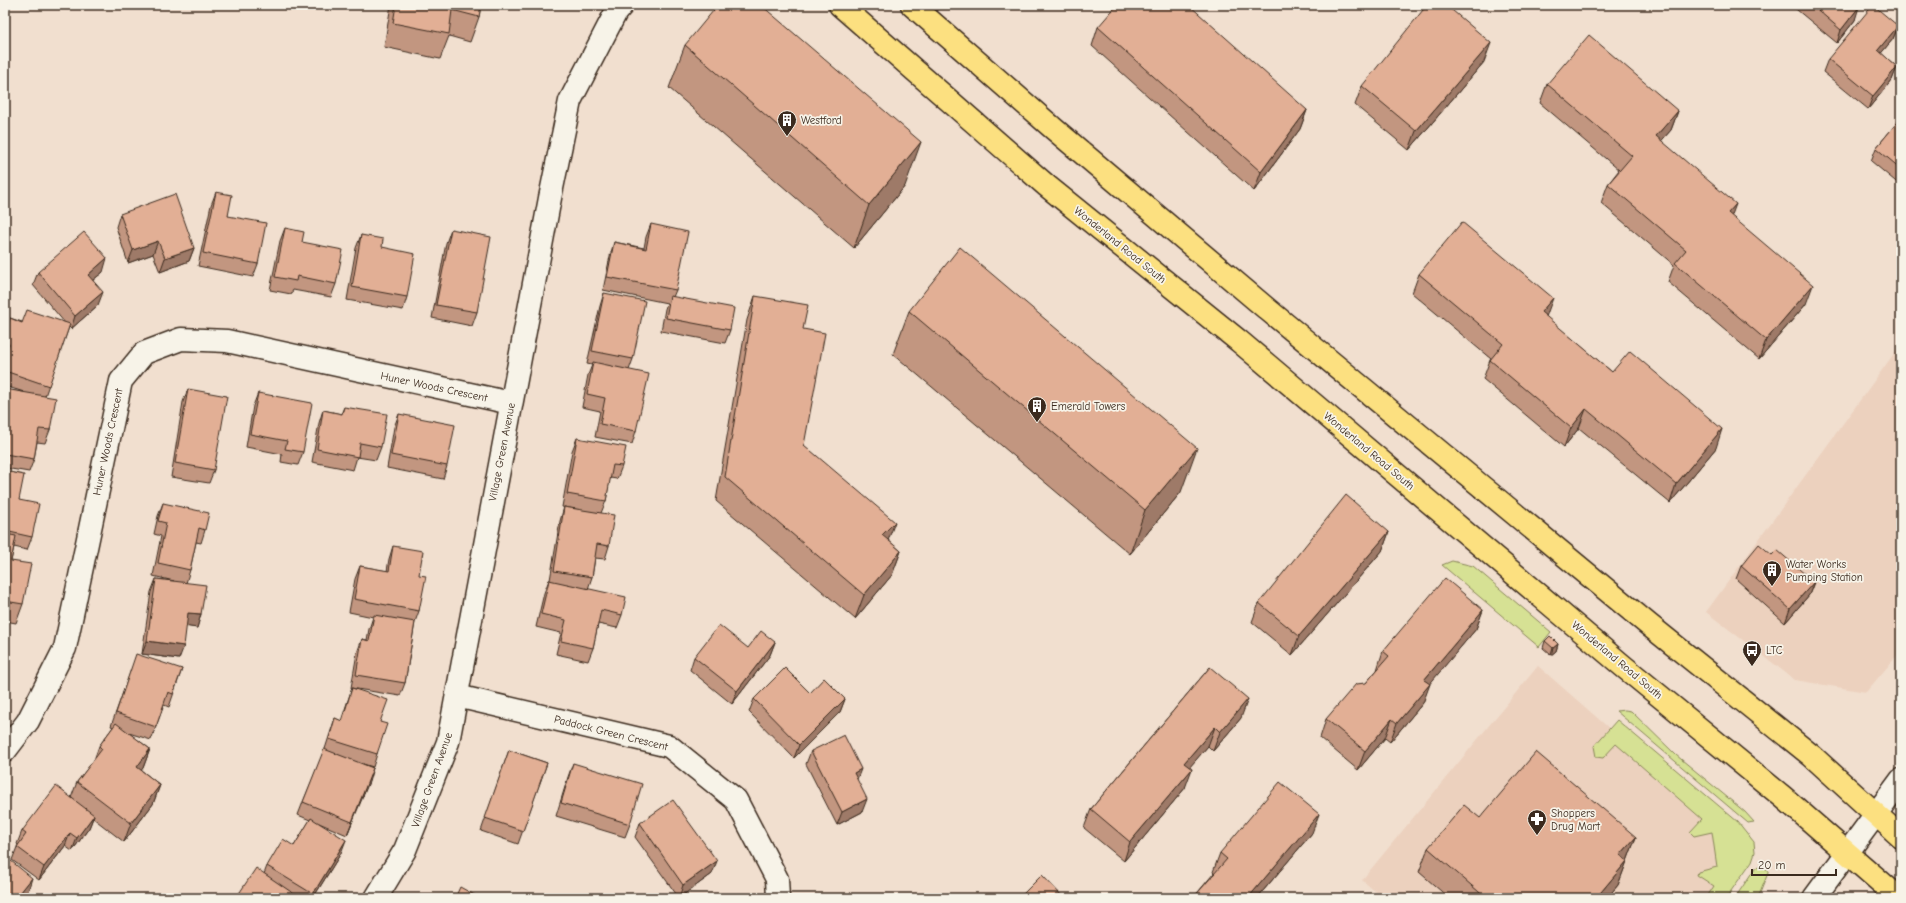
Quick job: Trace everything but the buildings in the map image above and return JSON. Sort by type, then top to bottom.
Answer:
[{"type":"main road","name":"Wonderland Road South","points":[[840,5],[1047,186],[1238,342],[1617,661],[1783,797],[1899,898]]},
{"type":"main road","points":[[912,5],[1060,134],[1267,310],[1649,625],[1812,756],[1901,837]]},
{"type":"street","name":"Village Green Avenue","points":[[376,898],[405,850],[448,742],[511,403],[570,102],[616,12],[622,5]]},
{"type":"street","name":"Huner Woods Crescent","points":[[5,751],[28,721],[65,648],[121,381],[144,353],[181,339],[227,341],[511,403]]},
{"type":"street","name":"Paddock Green Crescent","points":[[457,696],[669,746],[736,800],[777,879],[778,898]]},
{"type":"street","points":[[1814,898],[1901,780]]},
{"type":"shaded area","points":[[1901,344],[1901,651],[1866,692],[1795,680],[1706,612]]},
{"type":"shaded area","points":[[1538,666],[1746,848],[1714,898],[1383,898],[1362,880]]},
{"type":"green space","points":[[1452,561],[1473,566],[1551,632],[1539,647],[1442,565]]},
{"type":"green space","points":[[1616,711],[1631,711],[1676,755],[1745,812],[1754,822],[1748,823]]},
{"type":"green space","points":[[1617,720],[1738,822],[1754,842],[1755,852],[1752,861],[1726,898],[1706,898],[1714,886],[1697,875],[1698,872],[1717,867],[1712,832],[1694,836],[1690,832],[1702,819],[1616,744],[1603,758],[1596,757],[1594,746]]},
{"type":"green space","points":[[1760,867],[1768,871],[1768,873],[1758,898],[1735,898],[1755,868]]},
{"type":"place","name":"Westford","points":[[787,137]]},
{"type":"place","name":"Emerald Towers","points":[[1037,423]]},
{"type":"place","name":"Water Works Pumping Station","points":[[1772,587]]},
{"type":"place","name":"LTC","points":[[1752,667]]},
{"type":"place","name":"Shoppers Drug Mart","points":[[1537,836]]}]
